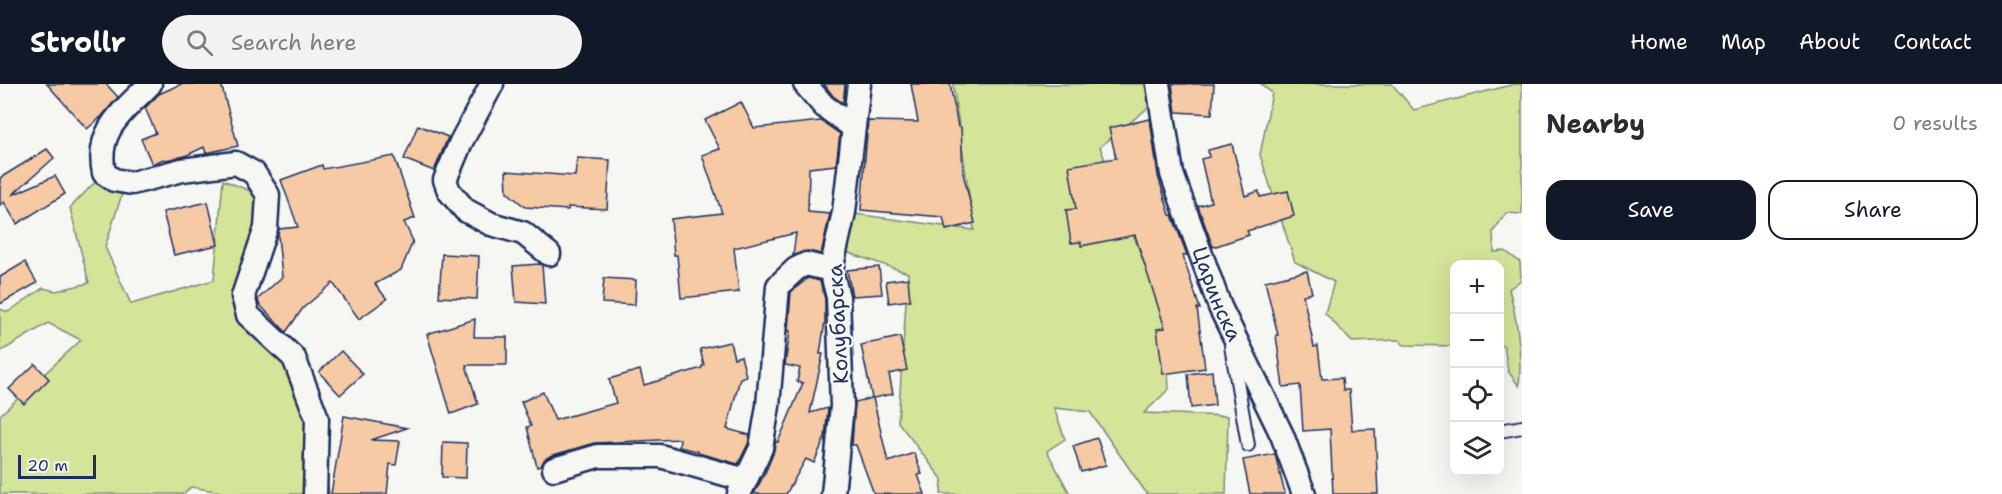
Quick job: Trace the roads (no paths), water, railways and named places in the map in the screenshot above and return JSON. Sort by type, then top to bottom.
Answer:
[{"type":"street","points":[[150,84],[116,119],[104,139],[101,157],[104,173],[114,180],[132,183],[182,170],[236,163],[254,173],[268,195],[266,228],[243,296],[248,315],[294,358],[317,418],[315,494]]},
{"type":"street","points":[[492,84],[461,142],[449,171],[446,180],[448,191],[465,210],[492,224],[523,233],[549,254]]},
{"type":"street","points":[[805,84],[824,106],[853,127]]},
{"type":"street","name":"Колубарска","points":[[833,494],[842,406],[838,297],[831,270],[844,212],[859,84]]},
{"type":"street","name":"Царинска","points":[[1158,84],[1172,174],[1220,308],[1282,435],[1304,494]]},
{"type":"street","points":[[554,469],[598,456],[660,456],[743,487],[760,448],[768,406],[778,286],[806,264],[831,270]]},
{"type":"lane","points":[[1227,321],[1248,445]]},
{"type":"lane","points":[[1504,430],[1522,427]]}]
